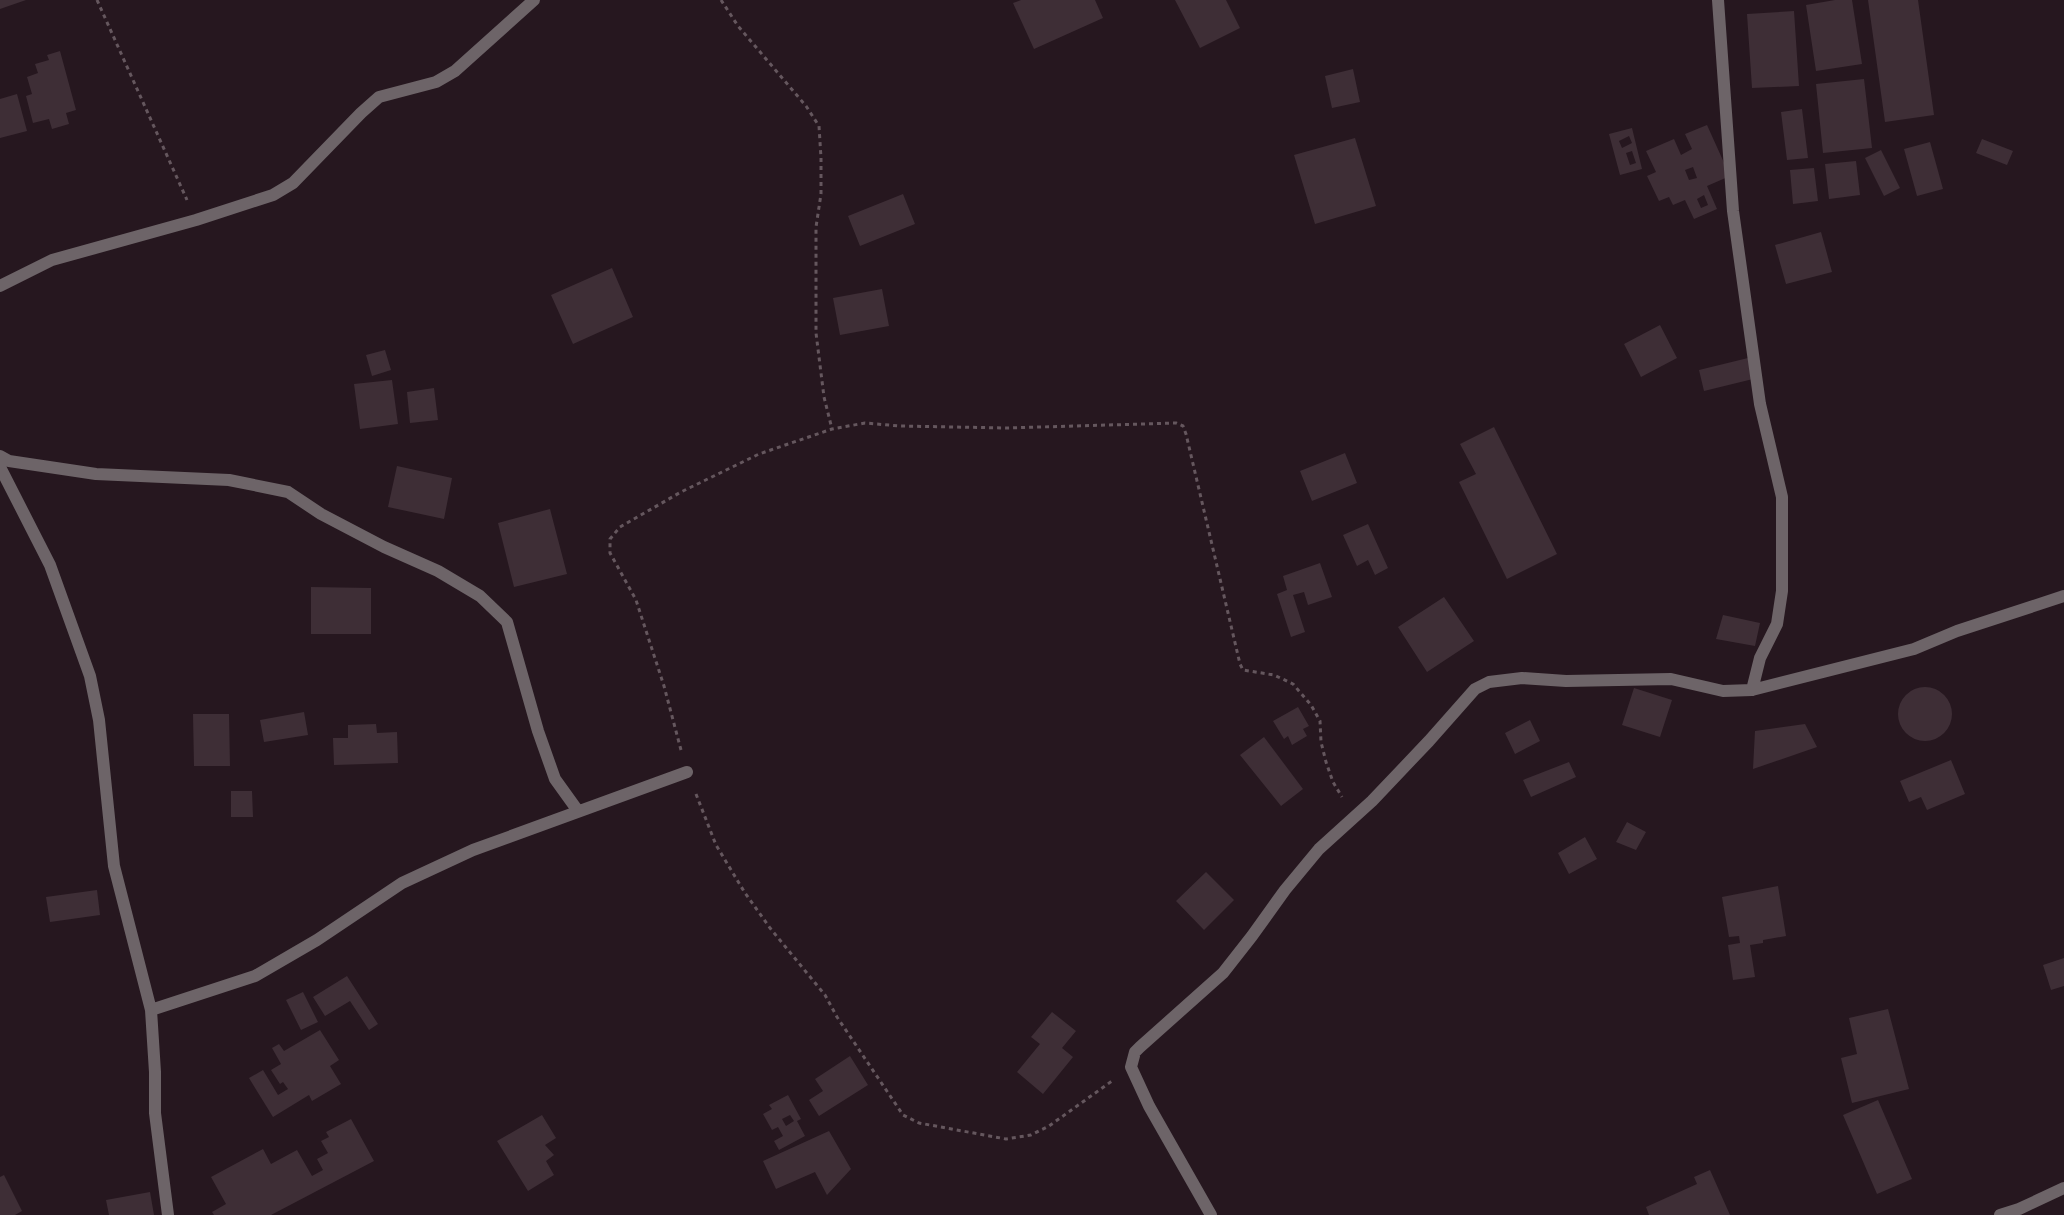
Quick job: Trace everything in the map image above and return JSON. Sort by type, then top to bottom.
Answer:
[{"type":"street","points":[[0,286],[52,260],[196,220],[273,195],[293,183],[361,113],[380,98],[436,82],[455,71],[534,0]]},
{"type":"street","points":[[1718,0],[1735,220],[1760,404],[1782,497],[1782,591],[1777,624],[1760,658],[1752,690]]},
{"type":"street","points":[[0,456],[9,461],[96,474],[229,480],[288,492],[321,514],[438,571],[480,596],[507,622],[538,731],[555,780],[578,811]]},
{"type":"street","points":[[0,468],[50,565],[90,676],[99,720],[114,866],[151,1010],[155,1072],[155,1113],[168,1215]]},
{"type":"street","points":[[1210,1215],[1149,1106],[1131,1067],[1135,1052],[1223,972],[1313,856],[1430,741],[1475,689],[1489,682],[1522,678],[1566,681],[1671,679],[1723,691],[1752,690],[1914,649],[1957,631],[2064,596]]},
{"type":"street","points":[[151,1010],[255,976],[317,940],[402,883],[473,850],[687,772]]},
{"type":"street","points":[[2000,1215],[2019,1209],[2064,1188]]},
{"type":"path","points":[[97,0],[196,220]]},
{"type":"path","points":[[721,0],[738,26],[806,106],[819,126],[821,194],[816,228],[816,333],[824,397],[832,429]]},
{"type":"path","points":[[1131,1067],[1049,1126],[1031,1135],[1006,1139],[919,1123],[903,1114],[837,1017],[825,995],[770,928],[745,893],[716,845],[687,772],[664,686],[636,600],[610,553],[610,539],[620,527],[681,492],[759,454],[832,429],[865,423],[900,426],[1062,427],[1151,422],[1176,423],[1183,426],[1186,434],[1240,664],[1244,670],[1274,675],[1293,684],[1311,705],[1320,721],[1321,742],[1332,782],[1354,817]]},
{"type":"building","points":[[0,0],[26,0],[0,9]]},
{"type":"building","points":[[1021,0],[1095,0],[1103,18],[1034,49],[1013,3]]},
{"type":"building","points":[[1175,0],[1226,0],[1240,28],[1200,48]]},
{"type":"building","points":[[1835,0],[1852,0],[1862,64],[1816,71],[1806,5]]},
{"type":"building","points":[[1868,0],[1918,0],[1934,115],[1885,122]]},
{"type":"building","points":[[1794,11],[1799,86],[1752,88],[1747,14]]},
{"type":"building","points":[[60,51],[76,110],[66,113],[69,124],[52,129],[49,119],[33,123],[26,96],[32,94],[27,77],[38,73],[35,64],[49,60],[47,55]]},
{"type":"building","points":[[1353,69],[1360,102],[1332,108],[1325,76]]},
{"type":"building","points":[[1864,79],[1872,148],[1823,153],[1816,84]]},
{"type":"building","points":[[17,94],[27,131],[0,138],[0,99]]},
{"type":"building","points":[[1802,109],[1808,158],[1787,160],[1781,112]]},
{"type":"building","points":[[1707,125],[1730,176],[1707,186],[1717,209],[1694,219],[1685,200],[1673,205],[1669,197],[1659,201],[1647,176],[1656,172],[1646,151],[1674,139],[1681,155],[1692,149],[1685,134]],"holes":[[[1693,167],[1697,178],[1689,180],[1685,170]],[[1704,195],[1708,205],[1701,208],[1697,199]]]},
{"type":"building","points":[[1632,128],[1642,169],[1620,175],[1609,134]],"holes":[[[1629,136],[1632,143],[1622,148],[1619,141]],[[1632,151],[1636,163],[1630,165],[1626,153]]]},
{"type":"building","points":[[1355,138],[1376,206],[1315,224],[1294,155]]},
{"type":"building","points":[[1982,139],[2013,151],[2007,165],[1976,153]]},
{"type":"building","points":[[1930,142],[1943,189],[1917,196],[1904,149]]},
{"type":"building","points":[[1881,150],[1900,188],[1884,196],[1865,158]]},
{"type":"building","points":[[1856,161],[1860,195],[1829,199],[1825,164]]},
{"type":"building","points":[[1814,168],[1818,201],[1793,204],[1790,170]]},
{"type":"building","points":[[903,194],[915,224],[860,246],[848,216]]},
{"type":"building","points":[[1821,232],[1832,272],[1786,284],[1775,245]]},
{"type":"building","points":[[612,268],[633,317],[573,344],[551,295]]},
{"type":"building","points":[[882,289],[889,326],[840,335],[833,298]]},
{"type":"building","points":[[1660,325],[1677,358],[1641,377],[1624,344]]},
{"type":"building","points":[[385,350],[391,370],[372,376],[366,355]]},
{"type":"building","points":[[1748,358],[1753,379],[1704,391],[1699,370]]},
{"type":"building","points":[[392,380],[398,424],[360,429],[354,384]]},
{"type":"building","points":[[434,388],[438,420],[410,423],[407,392]]},
{"type":"building","points":[[1494,427],[1557,554],[1507,579],[1459,482],[1476,474],[1460,444]]},
{"type":"building","points":[[1345,453],[1357,483],[1312,501],[1300,471]]},
{"type":"building","points":[[397,466],[452,478],[444,519],[388,507]]},
{"type":"building","points":[[550,509],[567,574],[514,587],[498,523]]},
{"type":"building","points":[[1368,524],[1388,568],[1375,575],[1368,560],[1357,566],[1343,535]]},
{"type":"building","points":[[1320,563],[1332,597],[1308,605],[1304,592],[1293,595],[1305,632],[1291,637],[1277,594],[1287,590],[1283,576]]},
{"type":"building","points":[[311,587],[371,588],[371,634],[311,634]]},
{"type":"building","points":[[1444,597],[1474,641],[1427,672],[1398,627]]},
{"type":"building","points":[[1723,615],[1760,623],[1755,646],[1716,639]]},
{"type":"building","points":[[1925,687],[1935,689],[1944,695],[1950,704],[1952,714],[1950,724],[1944,733],[1935,739],[1925,741],[1915,739],[1906,733],[1900,724],[1898,714],[1900,704],[1906,695],[1915,689]]},
{"type":"building","points":[[1634,688],[1672,700],[1660,737],[1622,725]]},
{"type":"building","points":[[1298,707],[1309,726],[1303,729],[1307,736],[1292,745],[1288,736],[1284,739],[1273,721]]},
{"type":"building","points":[[304,712],[308,735],[264,742],[260,720]]},
{"type":"building","points":[[193,714],[229,714],[230,766],[194,766]]},
{"type":"building","points":[[1530,720],[1540,741],[1515,754],[1505,733]]},
{"type":"building","points":[[376,724],[377,733],[397,732],[398,763],[334,765],[333,738],[348,738],[348,725]]},
{"type":"building","points":[[1805,724],[1817,747],[1753,769],[1755,731]]},
{"type":"building","points":[[1264,737],[1303,789],[1281,806],[1240,755]]},
{"type":"building","points":[[1951,760],[1965,794],[1927,810],[1921,797],[1909,802],[1900,781]]},
{"type":"building","points":[[1569,762],[1576,777],[1531,797],[1523,780]]},
{"type":"building","points":[[231,791],[252,791],[253,817],[231,817]]},
{"type":"building","points":[[1627,822],[1646,832],[1636,850],[1616,842]]},
{"type":"building","points":[[1585,837],[1597,859],[1569,874],[1558,853]]},
{"type":"building","points":[[1206,872],[1234,900],[1204,930],[1176,901]]},
{"type":"building","points":[[1778,886],[1786,936],[1763,940],[1763,943],[1750,945],[1755,977],[1733,980],[1728,945],[1740,943],[1739,936],[1729,937],[1722,897]]},
{"type":"building","points":[[97,890],[100,915],[50,922],[46,897]]},
{"type":"building","points":[[2064,958],[2064,986],[2051,990],[2043,965]]},
{"type":"building","points":[[347,976],[378,1024],[369,1030],[350,1001],[325,1016],[313,997]]},
{"type":"building","points":[[303,992],[318,1022],[301,1030],[286,1000]]},
{"type":"building","points":[[1888,1009],[1909,1089],[1852,1103],[1841,1058],[1857,1054],[1849,1018]]},
{"type":"building","points":[[1052,1012],[1076,1031],[1062,1048],[1073,1057],[1043,1094],[1017,1072],[1040,1044],[1031,1037]]},
{"type":"building","points":[[320,1030],[339,1060],[330,1066],[341,1084],[312,1101],[309,1095],[273,1117],[249,1078],[263,1070],[278,1095],[288,1089],[283,1082],[280,1084],[271,1070],[281,1064],[272,1048],[279,1044],[284,1051]]},
{"type":"building","points":[[850,1056],[868,1085],[819,1116],[809,1100],[823,1091],[815,1079]]},
{"type":"building","points":[[788,1095],[801,1119],[797,1121],[805,1136],[779,1150],[774,1141],[783,1136],[778,1127],[772,1130],[763,1114],[772,1109],[769,1105]],"holes":[[[790,1115],[794,1121],[786,1126],[782,1119]]]},
{"type":"building","points":[[1878,1100],[1912,1179],[1877,1194],[1843,1115]]},
{"type":"building","points":[[542,1115],[556,1138],[545,1145],[554,1155],[546,1161],[554,1175],[528,1191],[497,1141]]},
{"type":"building","points":[[351,1119],[374,1161],[271,1215],[214,1215],[212,1212],[226,1204],[211,1177],[263,1149],[271,1164],[297,1150],[312,1176],[323,1170],[317,1159],[328,1153],[321,1141],[329,1137],[326,1132]]},
{"type":"building","points":[[829,1131],[851,1169],[827,1195],[815,1172],[776,1189],[763,1161]]},
{"type":"building","points":[[1710,1170],[1730,1215],[1649,1215],[1646,1207],[1697,1184],[1694,1177]]},
{"type":"building","points":[[4,1175],[22,1211],[15,1215],[0,1215],[0,1177]]},
{"type":"building","points":[[150,1192],[154,1215],[109,1215],[106,1200]]}]
